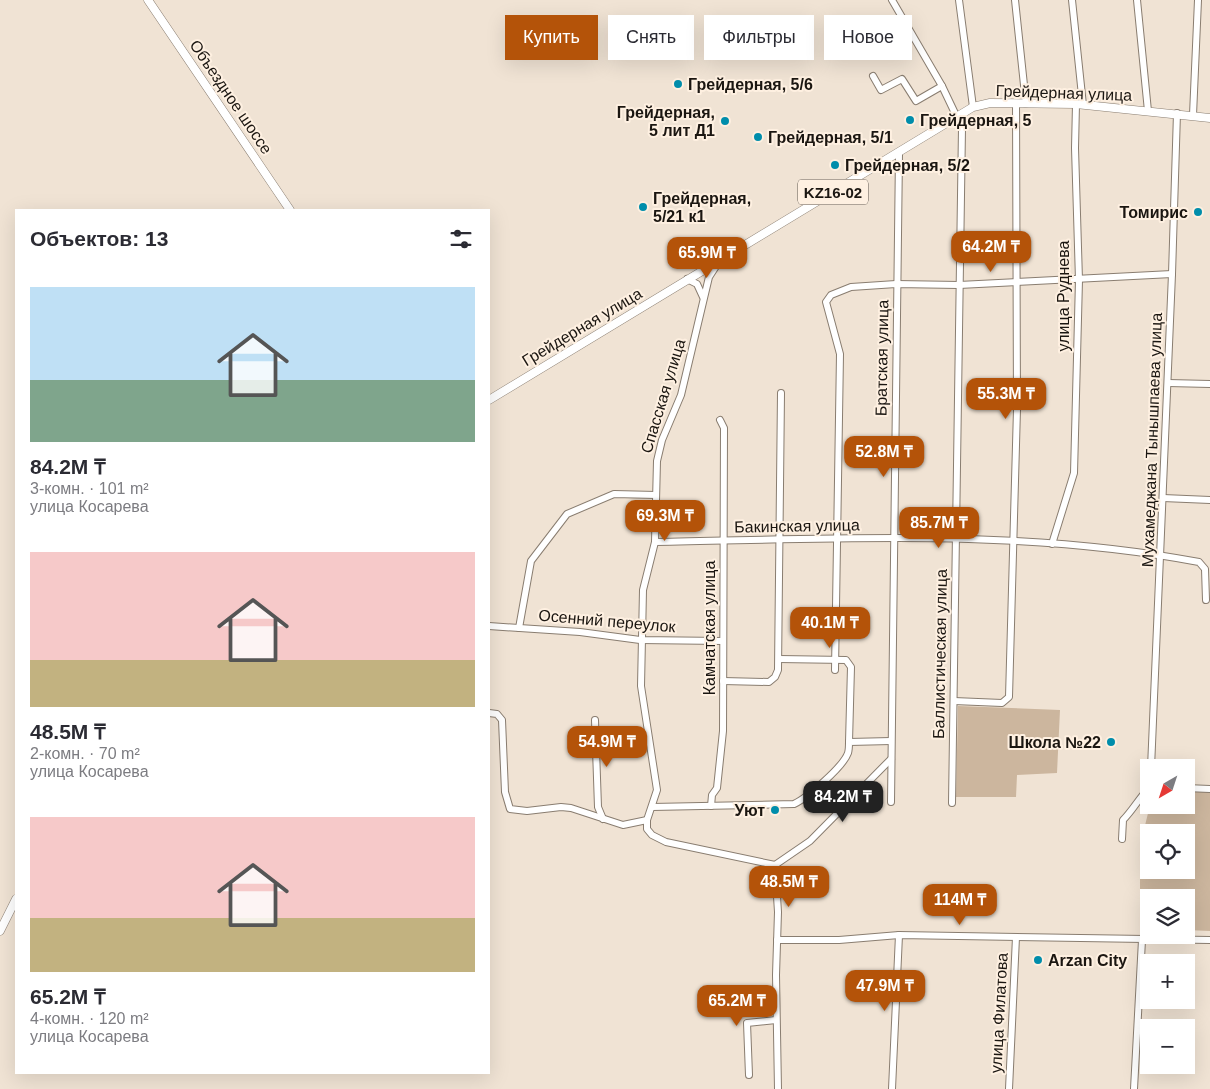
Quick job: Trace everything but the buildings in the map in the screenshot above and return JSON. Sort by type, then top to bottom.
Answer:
[{"type":"main road","name":"Объездное шоссе","points":[[148,0],[289,209]]},
{"type":"main road","name":"Грейдерная улица","points":[[490,399],[720,259],[899,154],[973,107],[990,103],[1079,105],[1177,113],[1210,118]]},
{"type":"main road","points":[[0,931],[15,901]]},
{"type":"street","name":"Баллистическая улица","points":[[892,0],[942,86],[962,128],[952,803]]},
{"type":"street","points":[[959,0],[973,107]]},
{"type":"street","points":[[1014,0],[1026,104]]},
{"type":"street","name":"улица Руднева","points":[[1052,544],[1074,473],[1079,280],[1075,148],[1079,105],[1072,0]]},
{"type":"street","points":[[1137,0],[1148,111]]},
{"type":"street","points":[[1192,115],[1198,0]]},
{"type":"street","points":[[873,76],[882,90],[902,79],[916,101],[942,86]]},
{"type":"street","points":[[954,701],[1002,703],[1009,697],[1018,409],[1016,103]]},
{"type":"street","name":"Мухамеджана Тынышпаева улица","points":[[1151,759],[1168,383],[1177,113]]},
{"type":"street","name":"Братская улица","points":[[891,802],[899,154]]},
{"type":"street","name":"Спасская улица","points":[[647,820],[657,790],[641,686],[640,640],[643,590],[655,542],[657,461],[662,440],[681,395],[709,277],[720,259]]},
{"type":"street","points":[[835,670],[840,354],[826,302],[831,295],[851,287],[896,284],[959,285],[1172,274]]},
{"type":"street","points":[[687,279],[699,286],[704,301]]},
{"type":"street","points":[[1168,383],[1210,384]]},
{"type":"street","points":[[723,681],[769,682],[775,678],[780,659],[781,393]]},
{"type":"street","name":"Камчатская улица","points":[[711,806],[712,796],[717,788],[717,769],[722,731],[724,428],[720,420]]},
{"type":"street","points":[[519,628],[531,560],[567,514],[614,494],[656,495]]},
{"type":"street","points":[[1163,498],[1210,500]]},
{"type":"street","name":"Бакинская улица","points":[[655,542],[984,538],[1161,555],[1199,562],[1205,570],[1206,600]]},
{"type":"street","name":"Осенний переулок","points":[[490,626],[580,632],[640,640],[722,641]]},
{"type":"street","points":[[652,807],[794,804],[806,798],[841,763],[848,754],[851,667],[846,660],[780,659]]},
{"type":"street","points":[[490,713],[497,714],[502,720],[505,792],[510,809],[527,812],[566,808],[623,825],[647,820],[647,829],[652,835],[666,842],[775,865],[810,841],[891,759]]},
{"type":"street","points":[[595,720],[598,807],[603,819]]},
{"type":"street","points":[[849,742],[891,741]]},
{"type":"street","points":[[1195,788],[1210,789]]},
{"type":"street","points":[[1122,839],[1123,820],[1136,807],[1140,799]]},
{"type":"street","points":[[775,865],[777,876],[776,1020],[778,1089]]},
{"type":"street","points":[[777,940],[839,940],[899,935],[1140,940]]},
{"type":"street","points":[[892,1089],[899,935]]},
{"type":"street","name":"улица Филатова","points":[[1009,1089],[1016,938]]},
{"type":"street","points":[[1195,940],[1210,940]]},
{"type":"street","points":[[1134,1089],[1142,944]]},
{"type":"street","points":[[749,1075],[748,1023],[776,1020]]},
{"type":"shaded area","points":[[958,706],[1060,710],[1057,773],[1017,775],[1016,797],[956,797]]},
{"type":"shaded area","points":[[1195,791],[1210,792],[1210,931],[1195,930],[1195,889],[1140,889],[1140,879],[1195,879],[1195,824],[1145,824],[1148,814],[1195,814]]},
{"type":"place","name":"Грейдерная, 5/6","points":[[678,84]]},
{"type":"place","name":"Грейдерная, 5","points":[[910,120]]},
{"type":"place","name":"Грейдерная, 5 лит Д1","points":[[725,121]]},
{"type":"place","name":"Грейдерная, 5/1","points":[[758,137]]},
{"type":"place","name":"Грейдерная, 5/2","points":[[835,165]]},
{"type":"place","name":"Грейдерная, 5/21 к1","points":[[643,207]]},
{"type":"place","name":"Томирис","points":[[1198,212]]},
{"type":"place","name":"Школа №22","points":[[1111,742]]},
{"type":"place","name":"Уют","points":[[775,810]]},
{"type":"place","name":"Arzan City","points":[[1038,960]]}]
